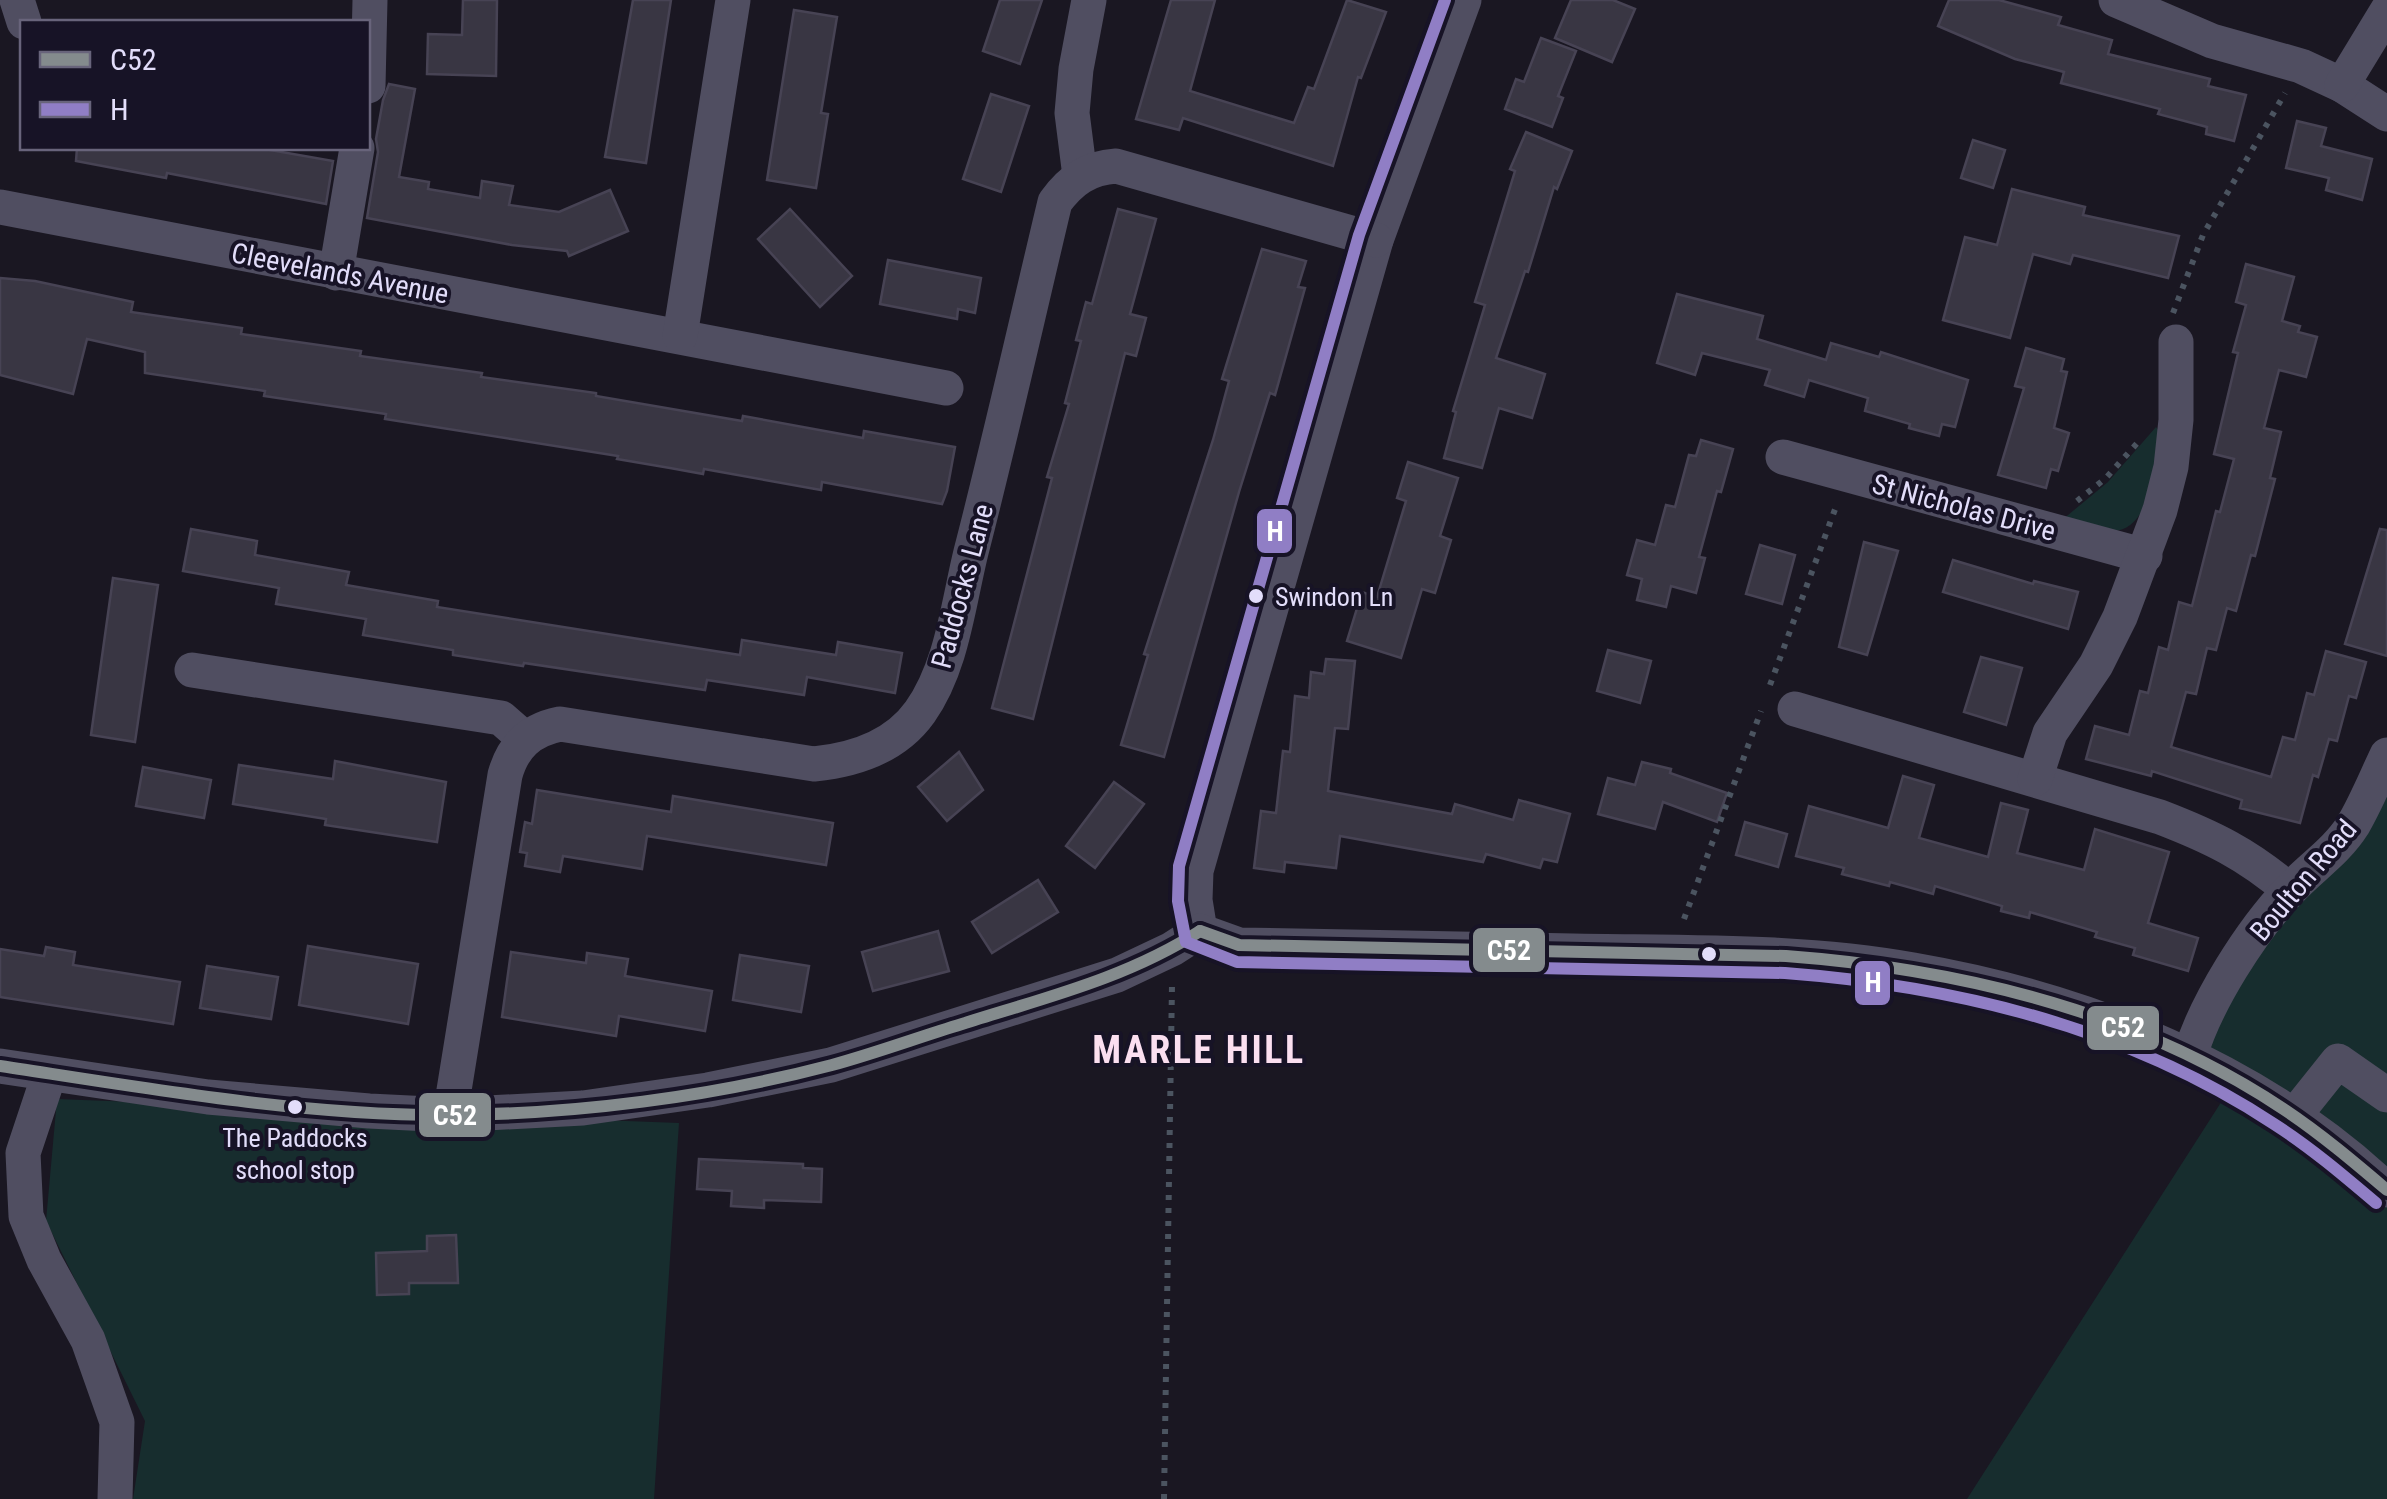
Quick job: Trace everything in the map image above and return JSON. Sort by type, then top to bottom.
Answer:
[{"type":"street","points":[[680,336],[732,0]]},
{"type":"street","points":[[1089,0],[1072,113],[1080,176],[1116,166],[1376,240]]},
{"type":"street","points":[[1186,940],[1195,900],[1196,872],[1376,240],[1464,0]]},
{"type":"street","points":[[2116,0],[2212,40],[2301,66],[2342,84],[2387,114]]},
{"type":"street","points":[[2342,84],[2387,10]]},
{"type":"street","points":[[336,273],[357,150]]},
{"type":"street","name":"Paddocks Lane","points":[[525,739],[560,724],[814,764],[837,762],[881,746],[918,716],[941,672],[1055,202],[1080,176]]},
{"type":"street","name":"Cleevelands Avenue","points":[[0,208],[946,388]]},
{"type":"street","points":[[2036,779],[2050,734],[2096,665],[2145,556],[2171,466],[2176,342]]},
{"type":"street","name":"St Nicholas Drive","points":[[1782,457],[2145,556]]},
{"type":"street","points":[[192,670],[501,718],[525,739],[505,775],[450,1115]]},
{"type":"street","points":[[1795,709],[2160,818],[2214,838],[2255,861],[2289,890]]},
{"type":"street","name":"Boulton Road","points":[[2190,1055],[2214,997],[2289,890],[2328,857],[2352,826],[2387,756]]},
{"type":"street","points":[[0,1066],[272,1103],[450,1115],[584,1108],[708,1090],[831,1065],[1117,974],[1186,940],[1239,945],[1672,952],[1844,961],[1914,970],[2047,1002],[2190,1055],[2236,1078],[2350,1157],[2387,1190]]},
{"type":"street","points":[[2294,1116],[2338,1061],[2387,1095]]},
{"type":"street","points":[[49,1074],[23,1153],[26,1216],[44,1260],[88,1340],[118,1422],[115,1499]]},
{"type":"path","points":[[2176,342],[2171,322],[2174,303],[2203,235],[2301,66]]},
{"type":"path","points":[[2044,528],[2106,478],[2176,398]]},
{"type":"path","points":[[1164,1499],[1186,940]]},
{"type":"green space","points":[[2156,427],[2164,438],[2158,465],[2149,497],[2133,522],[2108,531],[2062,520],[2108,482]]},
{"type":"green space","points":[[2387,796],[2387,1499],[1967,1499],[2236,1079],[2190,1055],[2198,1027]]},
{"type":"green space","points":[[57,1099],[679,1123],[654,1499],[133,1499],[145,1421],[46,1221]]},
{"type":"building","points":[[463,0],[497,0],[496,76],[427,74],[428,34],[462,35]]},
{"type":"building","points":[[633,0],[671,0],[646,163],[605,157]]},
{"type":"building","points":[[1000,0],[1042,0],[1020,64],[983,51]]},
{"type":"building","points":[[1171,0],[1215,0],[1190,91],[1294,123],[1308,87],[1314,89],[1347,0],[1386,12],[1361,78],[1358,77],[1333,166],[1183,118],[1179,130],[1136,119]]},
{"type":"building","points":[[1571,0],[1613,0],[1635,9],[1612,62],[1555,38]]},
{"type":"building","points":[[1949,0],[1999,0],[2061,17],[2058,25],[2112,40],[2108,54],[2210,79],[2208,86],[2246,95],[2234,141],[2206,134],[2207,127],[2158,114],[2160,109],[2061,83],[2064,72],[2015,59],[1938,26]]},
{"type":"building","points":[[794,10],[837,17],[821,113],[828,114],[816,188],[767,180]]},
{"type":"building","points":[[1541,38],[1576,51],[1558,96],[1563,98],[1552,127],[1505,109],[1516,79],[1524,82]]},
{"type":"building","points":[[389,84],[415,89],[399,177],[429,182],[428,189],[480,198],[482,181],[513,186],[509,205],[559,212],[610,190],[628,231],[569,256],[567,251],[512,245],[367,218],[378,152],[376,139]]},
{"type":"building","points":[[991,94],[1029,106],[1001,192],[963,179]]},
{"type":"building","points":[[2297,121],[2326,128],[2321,146],[2372,159],[2362,200],[2326,190],[2329,178],[2286,168]]},
{"type":"building","points":[[1526,132],[1572,151],[1557,189],[1554,187],[1496,358],[1545,374],[1532,418],[1499,408],[1482,468],[1444,458],[1456,412],[1453,411],[1485,305],[1475,302],[1515,171],[1510,169]]},
{"type":"building","points":[[1973,140],[2005,150],[1993,188],[1961,178]]},
{"type":"building","points":[[77,150],[270,150],[333,161],[326,204],[167,173],[166,178],[76,161]]},
{"type":"building","points":[[2012,189],[2085,207],[2083,215],[2179,236],[2168,278],[2073,255],[2070,264],[2033,254],[2010,338],[1943,320],[1965,237],[1997,245]]},
{"type":"building","points":[[790,209],[852,276],[820,307],[758,239]]},
{"type":"building","points":[[1118,209],[1156,219],[1130,314],[1146,318],[1136,356],[1125,353],[1033,719],[992,708],[1052,478],[1047,477],[1069,404],[1065,403],[1081,341],[1076,340],[1086,302],[1092,304]]},
{"type":"building","points":[[1262,249],[1306,261],[1298,287],[1305,288],[1275,395],[1270,393],[1239,492],[1164,757],[1121,745],[1148,655],[1144,654],[1213,440],[1229,381],[1222,379]]},
{"type":"building","points":[[888,260],[981,278],[975,313],[958,309],[957,319],[880,304]]},
{"type":"building","points":[[2246,264],[2294,277],[2282,321],[2300,326],[2298,332],[2317,337],[2306,377],[2279,370],[2264,428],[2281,432],[2270,478],[2275,479],[2255,556],[2251,555],[2236,611],[2227,608],[2216,650],[2207,648],[2196,694],[2186,692],[2171,747],[2271,777],[2283,737],[2295,740],[2307,693],[2314,695],[2326,651],[2366,662],[2356,698],[2349,696],[2337,741],[2329,739],[2318,777],[2313,775],[2300,823],[2240,808],[2242,800],[2152,771],[2151,776],[2086,759],[2095,726],[2129,735],[2140,691],[2148,693],[2159,647],[2168,650],[2179,602],[2192,606],[2216,511],[2220,512],[2234,459],[2214,454],[2238,353],[2233,352],[2246,305],[2236,302]]},
{"type":"building","points":[[0,278],[35,281],[133,302],[131,312],[242,328],[241,334],[361,351],[360,356],[482,373],[481,377],[596,393],[742,421],[743,416],[863,438],[864,431],[955,447],[947,491],[942,504],[822,482],[821,490],[704,469],[703,474],[617,459],[618,456],[385,419],[386,414],[145,373],[145,352],[87,339],[73,394],[0,375]]},
{"type":"building","points":[[1677,294],[1763,316],[1757,339],[1826,360],[1831,343],[1879,357],[1881,352],[1968,380],[1955,427],[1942,424],[1939,436],[1909,428],[1910,424],[1865,411],[1868,398],[1809,380],[1804,397],[1765,385],[1770,370],[1702,353],[1695,375],[1657,363]]},
{"type":"building","points":[[2026,348],[2064,359],[2061,371],[2067,372],[2054,428],[2069,433],[2058,471],[2051,469],[2046,488],[1998,475],[2024,388],[2015,386]]},
{"type":"building","points":[[1701,440],[1733,449],[1699,557],[1705,558],[1696,593],[1671,586],[1666,607],[1637,600],[1642,579],[1627,575],[1637,540],[1655,545],[1666,505],[1675,507],[1689,455],[1696,456]]},
{"type":"building","points":[[1408,462],[1458,478],[1440,536],[1451,540],[1435,593],[1422,589],[1401,658],[1347,641],[1362,592],[1377,597],[1406,501],[1397,498]]},
{"type":"building","points":[[191,529],[257,541],[255,555],[349,572],[346,585],[438,601],[437,607],[740,655],[742,640],[836,655],[838,642],[902,653],[895,693],[807,677],[804,695],[707,680],[705,690],[453,655],[453,650],[363,635],[366,619],[276,604],[279,588],[183,571]]},
{"type":"building","points":[[2380,529],[2387,530],[2387,656],[2345,644]]},
{"type":"building","points":[[1864,542],[1898,551],[1867,655],[1839,647]]},
{"type":"building","points":[[1760,545],[1795,555],[1782,604],[1746,594]]},
{"type":"building","points":[[1953,560],[2033,584],[2034,581],[2078,592],[2068,629],[1943,592]]},
{"type":"building","points":[[113,578],[158,585],[135,742],[91,735]]},
{"type":"building","points":[[1608,650],[1651,661],[1640,703],[1597,691]]},
{"type":"building","points":[[1981,657],[2022,668],[2006,725],[1964,712]]},
{"type":"building","points":[[1326,659],[1355,661],[1348,729],[1335,728],[1328,791],[1452,814],[1455,804],[1513,820],[1519,800],[1570,814],[1557,862],[1543,859],[1540,868],[1486,854],[1483,862],[1340,836],[1336,868],[1285,862],[1284,872],[1254,868],[1261,811],[1276,813],[1283,751],[1290,752],[1295,696],[1309,698],[1311,672],[1324,674]]},
{"type":"building","points":[[959,752],[983,790],[947,821],[918,787]]},
{"type":"building","points":[[335,761],[446,782],[437,842],[325,825],[326,819],[233,804],[239,765],[333,779]]},
{"type":"building","points":[[1642,762],[1671,769],[1670,773],[1727,793],[1717,822],[1663,802],[1655,829],[1598,814],[1608,778],[1635,785]]},
{"type":"building","points":[[143,767],[211,780],[204,818],[136,806]]},
{"type":"building","points":[[1903,776],[1934,785],[1919,838],[1988,857],[2001,803],[2028,810],[2017,853],[2084,870],[2095,829],[2169,852],[2148,923],[2198,938],[2188,971],[2133,955],[2135,948],[2095,937],[2097,932],[2030,912],[2029,918],[2001,911],[2002,906],[1935,886],[1933,894],[1890,882],[1889,886],[1842,874],[1844,868],[1796,856],[1809,806],[1888,828]]},
{"type":"building","points":[[1114,782],[1144,804],[1095,868],[1066,846]]},
{"type":"building","points":[[537,790],[671,812],[673,796],[833,823],[826,865],[647,836],[642,869],[563,856],[560,872],[525,866],[527,853],[520,852],[525,822],[532,824]]},
{"type":"building","points":[[1745,822],[1787,834],[1778,867],[1736,855]]},
{"type":"building","points":[[1038,880],[1058,912],[992,953],[972,922]]},
{"type":"building","points":[[938,931],[949,971],[873,991],[862,952]]},
{"type":"building","points":[[308,946],[418,964],[408,1024],[299,1005]]},
{"type":"building","points":[[46,947],[75,952],[73,965],[180,982],[173,1024],[0,997],[0,949],[44,956]]},
{"type":"building","points":[[511,952],[586,963],[587,953],[628,959],[625,976],[712,991],[705,1031],[619,1016],[616,1036],[502,1017]]},
{"type":"building","points":[[740,955],[809,966],[801,1012],[733,1000]]},
{"type":"building","points":[[207,966],[278,977],[271,1019],[200,1008]]},
{"type":"building","points":[[699,1159],[803,1164],[803,1168],[822,1169],[821,1202],[764,1200],[764,1208],[731,1206],[732,1191],[697,1189]]},
{"type":"building","points":[[456,1235],[458,1283],[409,1283],[409,1294],[377,1295],[376,1253],[427,1251],[427,1236]]},
{"type":"transit line","name":"H","points":[[1445,0],[1359,235],[1179,866],[1178,901],[1186,942],[1237,962],[1785,973],[1849,979],[1977,1001],[2101,1038],[2219,1091],[2300,1142],[2376,1203]]},
{"type":"transit line","name":"C52","points":[[1200,931],[1239,945],[1786,956],[1851,962],[1982,985],[2046,1001],[2170,1046],[2229,1076],[2298,1119],[2387,1190]]},
{"type":"transit line","name":"C52","points":[[0,1066],[225,1099],[338,1111],[450,1115],[595,1107],[691,1095],[848,1060],[1084,985],[1144,962],[1200,931]]},
{"type":"place","name":"Swindon Ln","points":[[1256,596]]},
{"type":"place","name":"The Paddocks school stop","points":[[295,1107]]},
{"type":"district","name":"MARLE HILL","points":[[1199,1050]]}]
